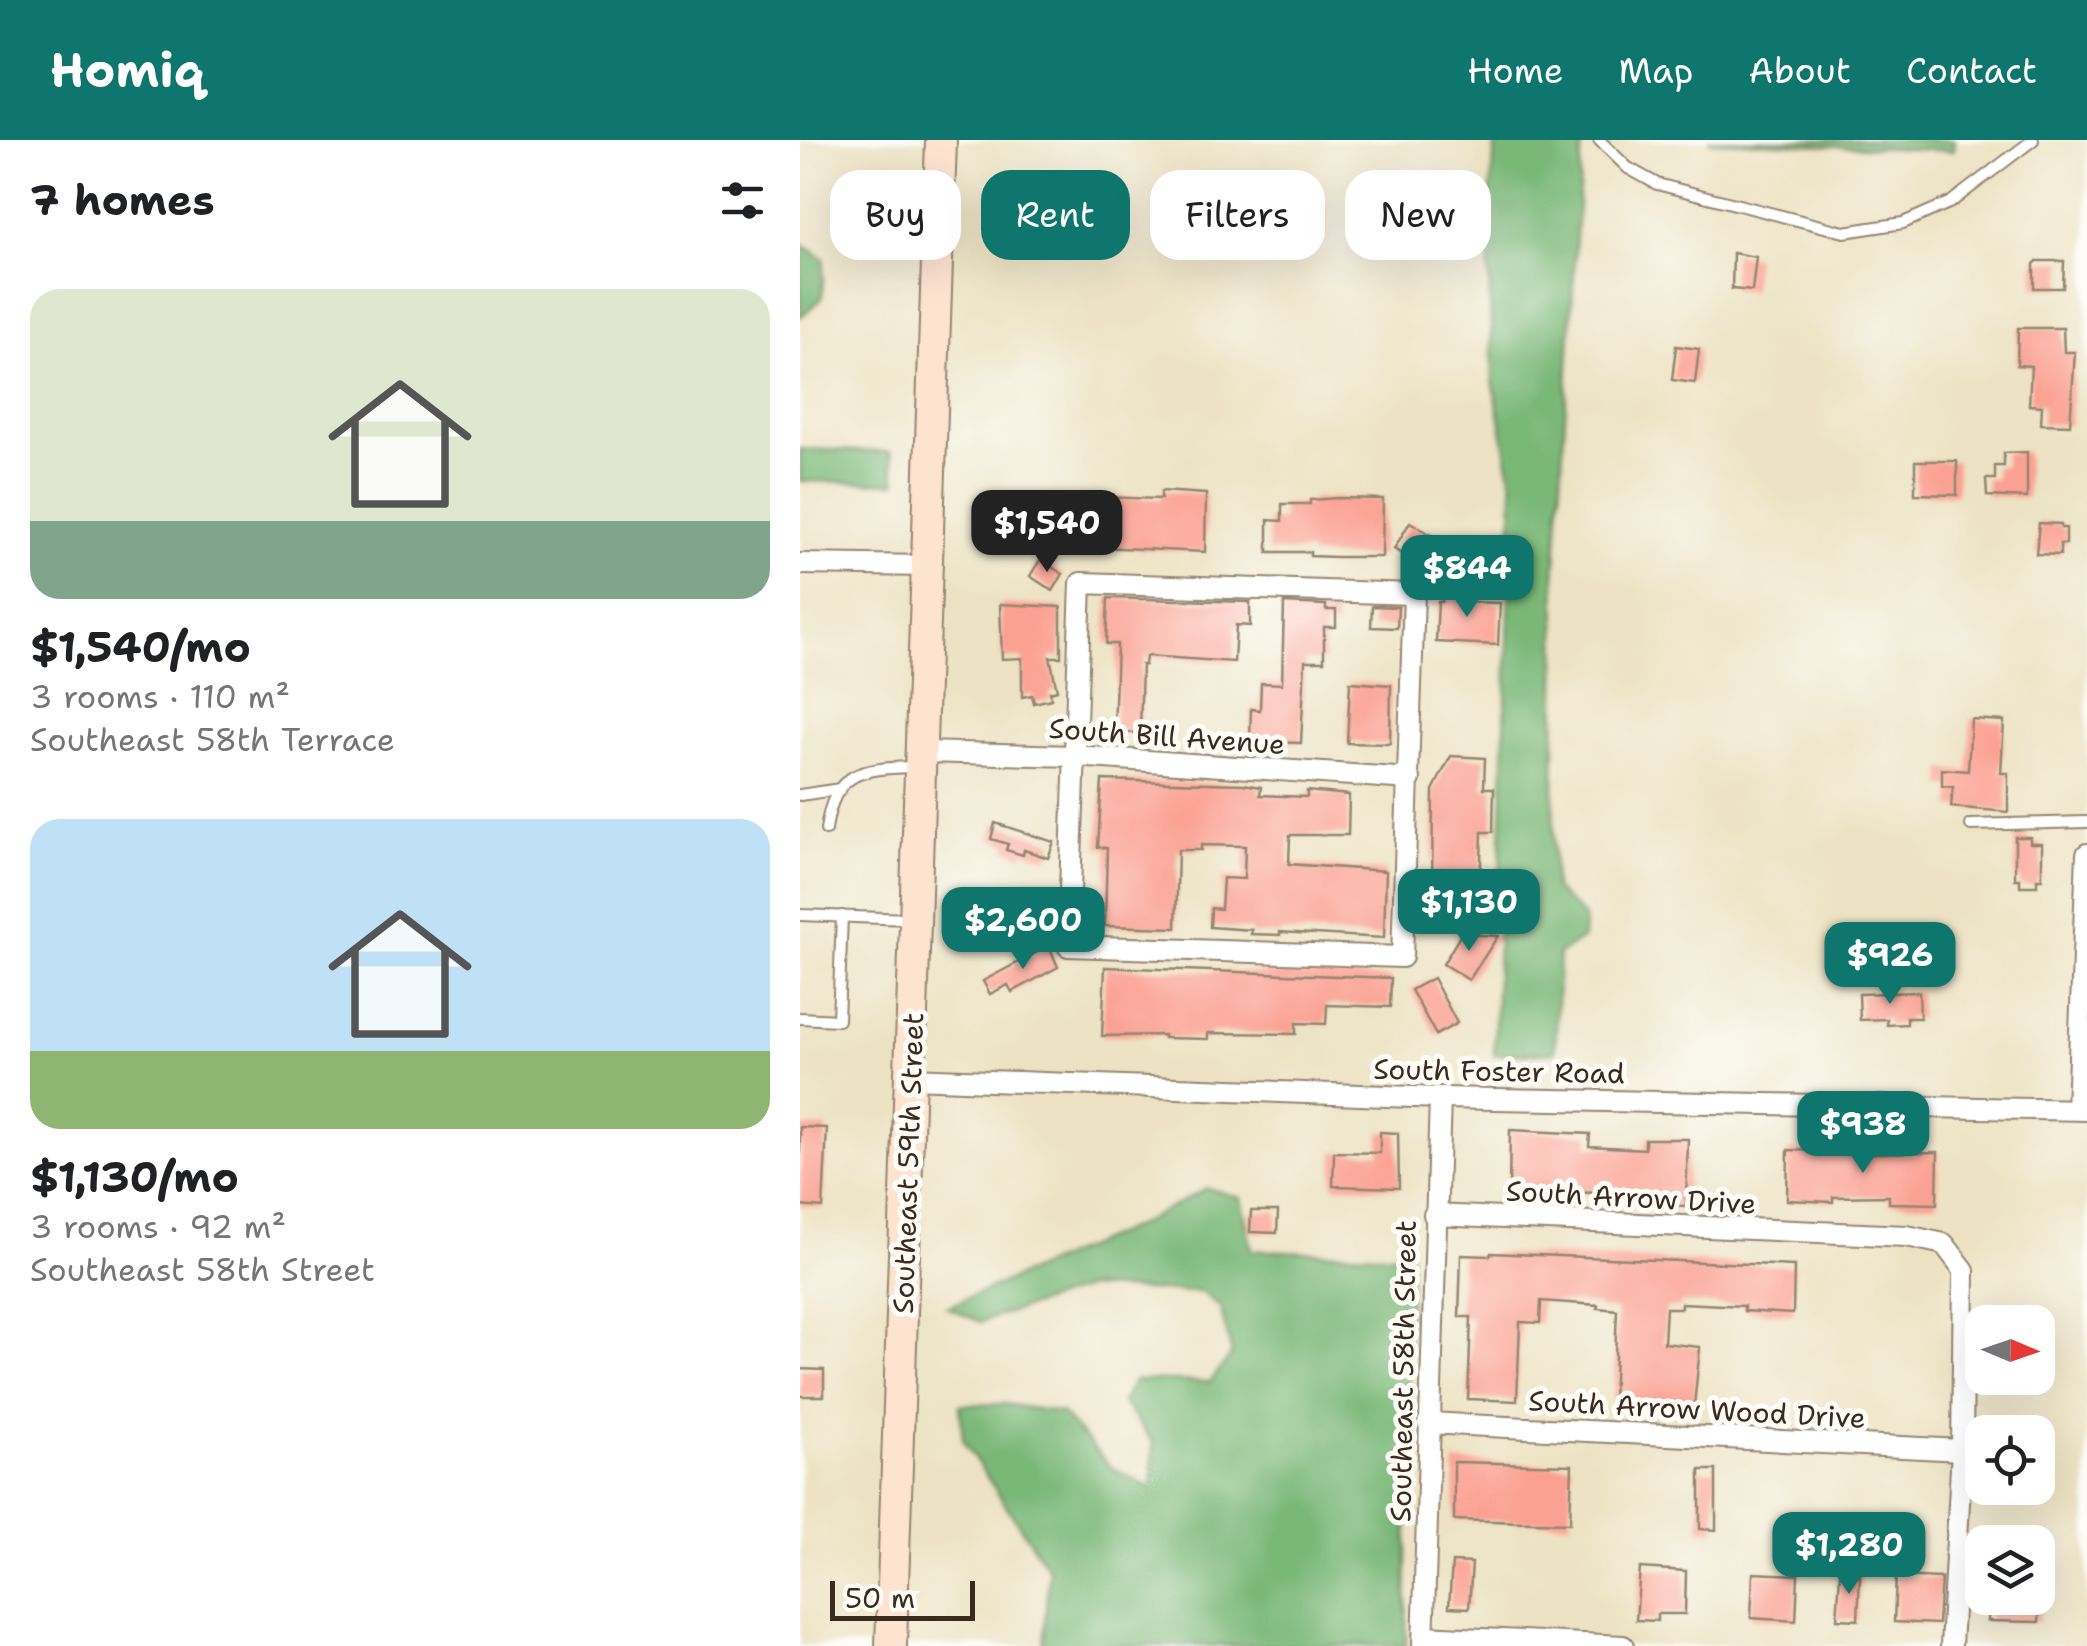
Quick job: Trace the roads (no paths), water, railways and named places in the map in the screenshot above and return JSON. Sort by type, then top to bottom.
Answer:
[{"type":"main road","name":"Southeast 59th Street","points":[[891,1646],[941,140]]},
{"type":"street","points":[[800,564],[928,566]]},
{"type":"street","points":[[1081,583],[1414,594],[1410,779],[1402,957],[1068,946],[1081,583]]},
{"type":"street","name":"South Bill Avenue","points":[[920,759],[1075,756],[1410,779]]},
{"type":"street","points":[[2082,1109],[2087,854]]},
{"type":"street","name":"South Foster Road","points":[[911,1078],[1440,1098],[2082,1109]]},
{"type":"street","name":"Southeast 58th Street","points":[[1423,1641],[1440,1098]]},
{"type":"street","name":"South Arrow Drive","points":[[1434,1215],[1906,1236],[1944,1244],[1964,1270],[1962,1450]]},
{"type":"street","name":"South Arrow Wood Drive","points":[[1428,1422],[1962,1450]]},
{"type":"street","points":[[1951,1646],[1962,1450]]},
{"type":"street","points":[[1423,1641],[1622,1646]]},
{"type":"lane","points":[[1599,140],[1628,168],[1657,184],[1844,232],[1904,223],[1951,202],[2033,140]]},
{"type":"lane","points":[[826,830],[829,807],[840,790],[866,769],[920,759]]},
{"type":"lane","points":[[800,795],[840,790]]},
{"type":"lane","points":[[1971,825],[2087,822]]},
{"type":"lane","points":[[800,915],[916,919]]},
{"type":"lane","points":[[800,1018],[838,1020],[842,916]]}]
